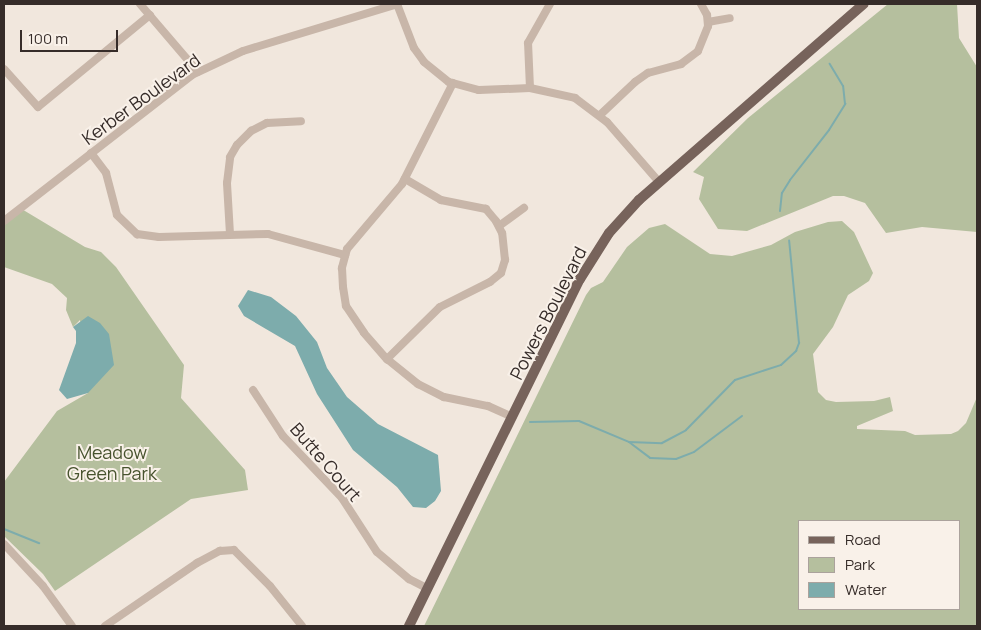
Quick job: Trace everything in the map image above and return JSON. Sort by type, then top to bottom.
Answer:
[{"type":"main road","name":"Powers Boulevard","points":[[409,626],[584,273],[620,219],[658,182],[864,4]]},
{"type":"main road","name":"Powers Boulevard","points":[[835,31],[873,4]]},
{"type":"street","points":[[140,4],[198,72]]},
{"type":"street","points":[[397,4],[407,34],[424,62],[453,83],[479,90],[530,88],[574,98],[600,115],[658,182]]},
{"type":"street","name":"Kerber Boulevard","points":[[4,221],[198,72],[243,51],[397,4]]},
{"type":"street","points":[[530,88],[528,43],[550,4]]},
{"type":"street","points":[[600,115],[634,82],[690,59],[704,40],[708,22],[701,4]]},
{"type":"street","points":[[4,69],[38,107],[150,15]]},
{"type":"street","points":[[708,22],[730,18]]},
{"type":"street","points":[[453,83],[405,179],[391,199],[364,227],[345,255],[342,268],[346,306],[364,334],[387,359],[418,384],[444,397],[488,406],[514,417]]},
{"type":"street","points":[[230,234],[227,183],[230,157],[237,145],[251,130],[267,123],[301,121]]},
{"type":"street","points":[[91,153],[106,173],[117,215],[138,234],[159,237],[268,234],[345,255]]},
{"type":"street","points":[[387,359],[440,307],[490,282],[501,273],[505,249],[499,226],[486,209],[441,200],[405,179]]},
{"type":"street","points":[[499,226],[524,208]]},
{"type":"street","name":"Butte Court","points":[[253,390],[283,436],[342,498],[377,552],[409,579],[427,588]]},
{"type":"street","points":[[4,544],[43,586],[72,626]]},
{"type":"street","points":[[105,626],[197,563],[220,551],[234,550],[260,575],[302,626]]},
{"type":"green space","points":[[888,4],[957,4],[959,38],[977,67],[977,232],[922,227],[886,233],[865,203],[844,196],[833,196],[747,231],[718,229],[699,199],[704,177],[693,172],[748,118]]},
{"type":"green space","name":"Meadow Green Park","points":[[20,208],[85,247],[101,252],[116,267],[184,365],[181,398],[245,470],[248,490],[191,499],[55,591],[43,574],[4,536],[4,482],[57,411],[88,393],[80,320],[73,327],[66,310],[67,298],[52,284],[4,267],[4,221]]},
{"type":"green space","points":[[842,221],[854,232],[873,273],[869,281],[848,295],[833,327],[813,354],[818,392],[826,400],[836,402],[874,401],[890,397],[893,411],[857,426],[857,429],[905,431],[915,435],[951,434],[958,431],[966,423],[977,397],[977,626],[424,626],[586,295],[591,288],[603,282],[627,247],[649,228],[665,224],[710,254],[732,256],[771,245],[795,232],[828,222]]},
{"type":"water","points":[[248,290],[271,297],[296,316],[317,342],[327,368],[347,397],[378,424],[438,455],[441,491],[435,501],[426,508],[413,507],[397,487],[353,450],[317,394],[295,346],[244,316],[238,306]]},
{"type":"water","points":[[88,316],[100,323],[109,334],[114,365],[88,393],[67,399],[59,390],[76,343],[76,331],[73,327]]},
{"type":"waterway","points":[[780,211],[782,193],[829,130],[845,104],[843,86],[830,64]]},
{"type":"waterway","points":[[530,422],[579,421],[629,442],[662,443],[686,430],[735,380],[781,365],[796,351],[799,343],[789,240]]},
{"type":"waterway","points":[[629,442],[650,458],[676,459],[694,452],[742,416]]},
{"type":"waterway","points":[[4,529],[39,543]]}]
